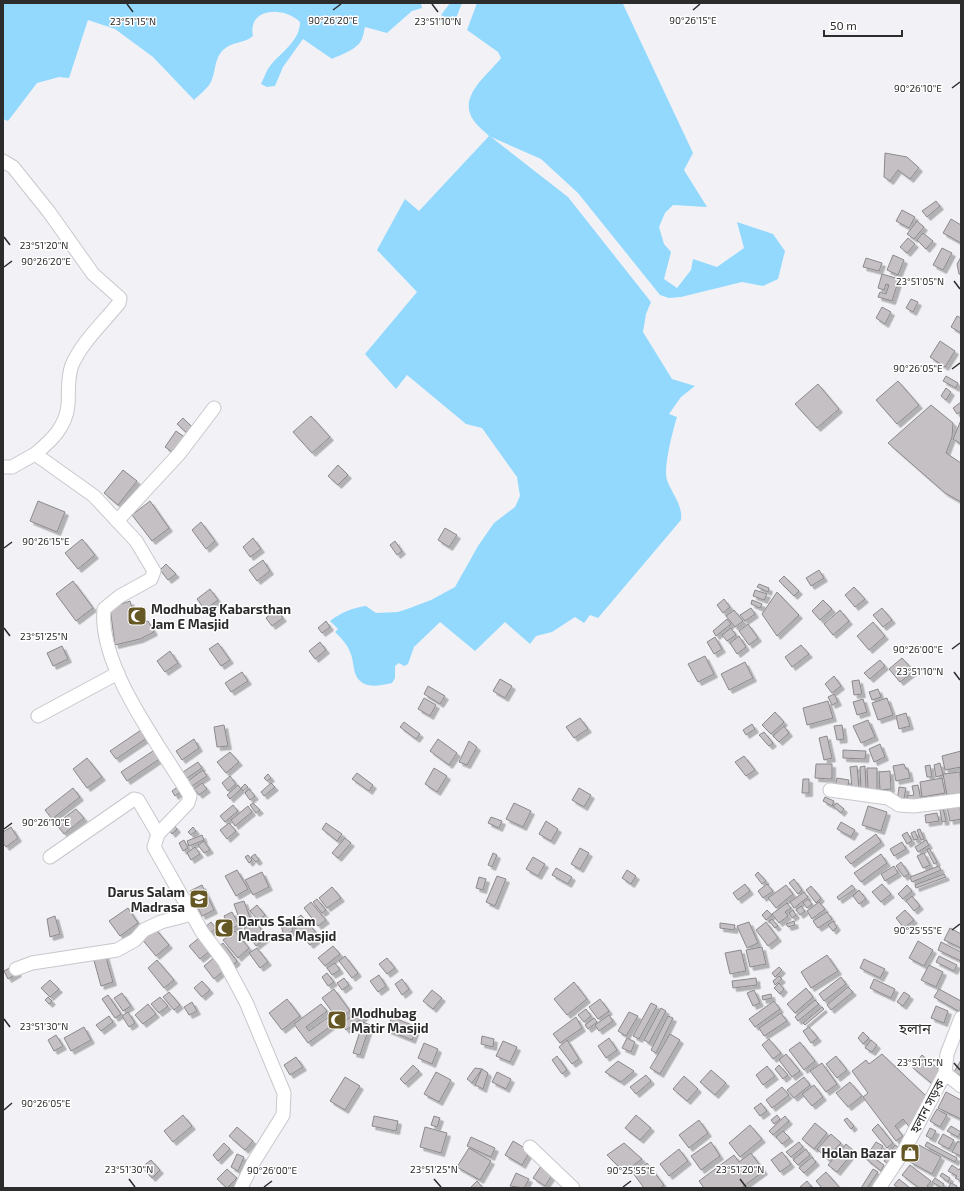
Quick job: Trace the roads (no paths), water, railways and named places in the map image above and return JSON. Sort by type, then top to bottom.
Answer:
[{"type":"street","points":[[3,161],[13,167],[49,212],[94,274],[120,298],[118,303],[72,364],[68,377],[68,405],[65,420],[48,443],[35,454],[12,467],[3,467]]},
{"type":"street","points":[[117,521],[179,454],[214,408]]},
{"type":"street","points":[[35,454],[94,496],[136,541],[154,571],[151,579],[120,596],[104,609],[104,636],[118,673],[139,715],[190,796],[188,803],[158,834],[154,847],[202,932],[224,961],[246,1002],[284,1093],[283,1115],[253,1163],[241,1188]]},
{"type":"street","points":[[38,716],[118,673]]},
{"type":"street","points":[[830,790],[888,798],[898,805],[914,806],[961,800]]},
{"type":"street","points":[[50,858],[134,800],[138,800],[158,834]]},
{"type":"street","points":[[16,969],[32,963],[117,950],[135,940],[144,930],[155,924],[192,914]]},
{"type":"street","name":"হলান সড়ক","points":[[879,1188],[905,1149],[945,1073],[947,1054],[961,1018]]},
{"type":"street","points":[[945,1073],[961,1086]]},
{"type":"street","points":[[530,1147],[573,1188]]},
{"type":"water","points":[[3,3],[421,3],[422,8],[412,11],[387,33],[365,27],[361,41],[355,48],[332,59],[303,39],[283,67],[275,86],[267,87],[261,84],[266,72],[293,41],[297,35],[300,22],[285,13],[269,12],[261,15],[256,19],[253,26],[253,36],[249,39],[230,45],[223,50],[218,57],[211,82],[194,100],[153,57],[115,29],[88,20],[69,78],[59,77],[37,83],[8,121],[3,119]]},
{"type":"water","points":[[450,3],[462,3],[455,21],[441,15]]},
{"type":"water","points":[[477,3],[623,4],[693,153],[684,170],[707,207],[673,205],[665,213],[659,227],[664,244],[671,252],[664,279],[677,288],[691,270],[693,259],[717,267],[744,248],[737,222],[773,234],[785,251],[778,279],[763,286],[742,282],[681,297],[669,298],[660,295],[578,193],[541,159],[491,137],[568,197],[651,302],[646,314],[643,332],[672,379],[695,386],[681,397],[669,414],[677,417],[669,449],[666,474],[669,485],[679,504],[681,520],[598,618],[590,615],[584,623],[575,617],[552,632],[536,636],[530,644],[505,622],[475,651],[440,622],[414,647],[408,664],[404,666],[399,663],[395,666],[395,678],[392,683],[370,686],[361,682],[358,678],[355,673],[349,649],[344,641],[335,632],[338,629],[330,621],[347,611],[366,606],[376,613],[398,612],[431,600],[455,587],[478,546],[494,523],[515,507],[520,496],[517,477],[482,428],[466,424],[407,375],[396,389],[365,354],[417,292],[377,250],[405,199],[419,211],[489,136],[472,118],[469,110],[469,101],[477,86],[501,58],[498,52],[467,30]]},
{"type":"place","name":"Modhubag Kabarsthan Jam E Masjid","points":[[137,616]]},
{"type":"place","name":"Darus Salam Madrasa","points":[[199,899]]},
{"type":"place","name":"Darus Salam Madrasa Masjid","points":[[224,928]]},
{"type":"place","name":"Modhubag Matir Masjid","points":[[337,1020]]},
{"type":"place","name":"Holan Bazar","points":[[910,1153]]},
{"type":"district","name":"হলান","points":[[915,1028]]}]
